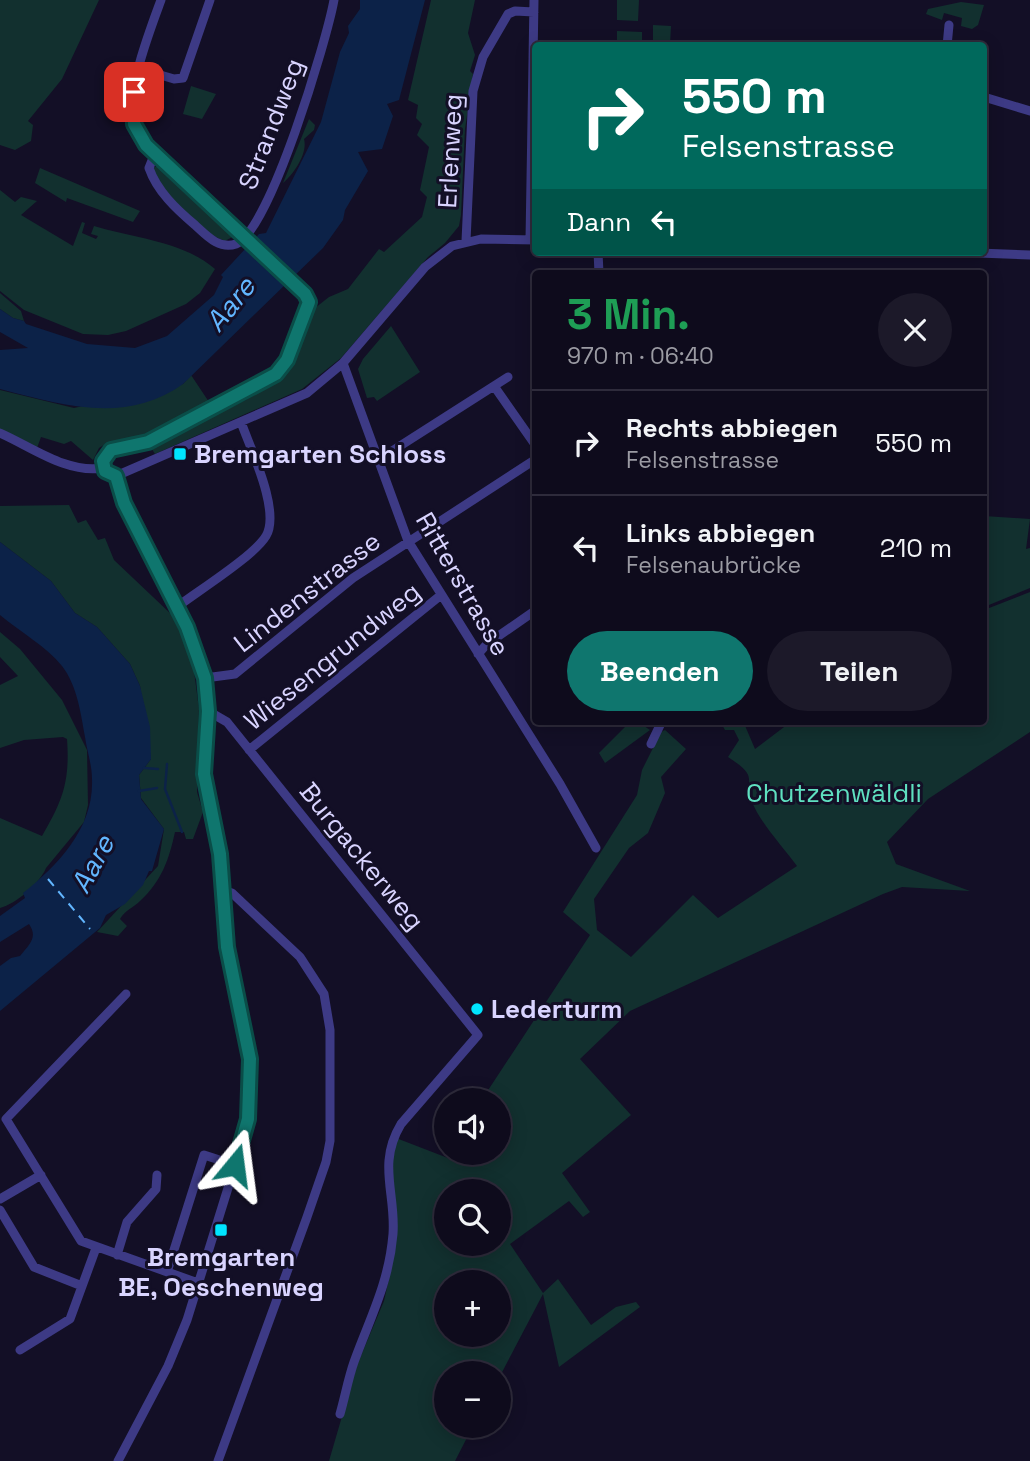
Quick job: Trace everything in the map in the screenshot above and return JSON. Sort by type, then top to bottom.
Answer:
[{"type":"street","points":[[103,468],[103,458],[111,450],[148,442],[276,374],[287,360],[308,307],[307,296],[139,135],[132,119],[132,99],[161,0]]},
{"type":"street","points":[[141,69],[174,79],[183,78],[210,0]]},
{"type":"street","name":"Strandweg","points":[[155,153],[149,161],[150,172],[178,210],[221,244],[234,244],[243,239],[273,186],[300,122],[334,0]]},
{"type":"street","points":[[534,0],[534,42]]},
{"type":"street","name":"Erlenweg","points":[[466,242],[471,105],[476,74],[508,14],[515,11],[534,12]]},
{"type":"street","points":[[947,42],[949,25]]},
{"type":"street","points":[[987,98],[1030,111]]},
{"type":"street","points":[[532,147],[532,227]]},
{"type":"street","points":[[116,476],[296,400],[343,363],[425,267],[443,251],[481,239],[532,240]]},
{"type":"street","points":[[987,253],[1030,255]]},
{"type":"street","name":"Ritterstrasse","points":[[343,363],[408,541],[560,784],[596,848]]},
{"type":"street","points":[[378,460],[508,377]]},
{"type":"street","points":[[494,386],[532,440]]},
{"type":"street","points":[[177,607],[252,549],[268,531],[268,499],[241,422]]},
{"type":"street","points":[[0,433],[61,463],[103,468],[116,476],[124,503],[177,607],[205,678],[208,711],[204,774],[215,822],[227,947],[250,1059],[248,1119],[198,1283],[169,1366],[118,1461]]},
{"type":"street","name":"Lindenstrasse","points":[[205,678],[234,674],[354,578],[532,462]]},
{"type":"street","name":"Wiesengrundweg","points":[[249,750],[442,595]]},
{"type":"street","points":[[478,654],[487,644],[532,613]]},
{"type":"street","name":"Burgackerweg","points":[[208,711],[227,722],[478,1035],[401,1124],[393,1138],[387,1170],[393,1234],[387,1274],[381,1300],[353,1365],[340,1414]]},
{"type":"street","points":[[651,744],[660,725]]},
{"type":"street","points":[[218,1461],[326,1162],[330,1127],[330,1030],[328,1007],[319,983],[300,957],[232,893],[222,890]]},
{"type":"street","points":[[126,994],[6,1119],[77,1238],[96,1248],[198,1283]]},
{"type":"street","points":[[167,1272],[204,1155],[235,1165]]},
{"type":"street","points":[[0,1199],[41,1175]]},
{"type":"street","points":[[117,1255],[127,1222],[156,1189],[157,1175]]},
{"type":"street","points":[[0,1210],[34,1267],[82,1286]]},
{"type":"street","points":[[20,1350],[67,1322],[96,1248]]},
{"type":"green space","points":[[0,0],[99,0],[62,79],[28,121],[33,125],[31,141],[15,150],[0,145]]},
{"type":"green space","points":[[431,0],[475,0],[468,33],[475,55],[470,71],[473,74],[465,129],[459,226],[445,243],[428,257],[341,358],[302,389],[155,454],[150,446],[246,400],[277,381],[289,369],[315,308],[329,297],[348,289],[379,249],[384,252],[422,217],[427,197],[420,190],[429,147],[417,135],[422,124],[416,118],[418,105],[408,100]]},
{"type":"green space","points":[[617,0],[639,0],[638,21],[617,20]]},
{"type":"green space","points":[[961,2],[984,5],[978,25],[972,29],[961,26],[962,18],[944,13],[942,20],[926,14],[928,9]]},
{"type":"green space","points":[[653,25],[671,26],[670,42],[653,42]]},
{"type":"green space","points":[[617,31],[642,32],[642,42],[617,42]]},
{"type":"green space","points":[[191,86],[216,94],[202,119],[183,114]]},
{"type":"green space","points":[[309,119],[315,125],[314,130],[304,139],[304,151],[299,163],[283,183]]},
{"type":"green space","points":[[152,167],[158,167],[234,236],[225,241],[192,220],[164,188]]},
{"type":"green space","points":[[40,168],[140,211],[133,222],[67,198],[66,202],[35,183]]},
{"type":"green space","points":[[0,190],[15,202],[21,197],[37,201],[21,215],[73,246],[82,222],[85,223],[82,233],[96,239],[98,236],[91,234],[94,226],[173,246],[215,269],[200,293],[186,304],[126,331],[108,335],[83,334],[24,310],[0,291]]},
{"type":"green space","points":[[0,293],[21,311],[24,321],[13,318],[0,309]]},
{"type":"green space","points":[[391,326],[420,372],[377,401],[374,397],[367,398],[358,369],[363,359]]},
{"type":"green space","points":[[191,375],[211,405],[146,438],[107,443],[99,448],[93,460],[71,441],[64,444],[41,437],[37,448],[0,429],[0,390],[74,408],[183,384]]},
{"type":"green space","points":[[69,505],[78,523],[86,520],[98,540],[105,538],[114,560],[172,615],[192,656],[199,709],[197,792],[203,812],[193,839],[186,839],[184,832],[175,832],[159,877],[148,893],[122,916],[120,919],[127,926],[118,936],[97,932],[158,866],[164,829],[141,798],[139,775],[151,759],[140,686],[130,664],[97,627],[75,613],[51,581],[0,542],[0,506]]},
{"type":"green space","points":[[987,516],[1030,519],[1026,549],[1030,548],[1030,588],[987,606]]},
{"type":"green space","name":"Chutzenwäldli","points":[[1030,592],[1030,732],[928,799],[887,842],[896,864],[970,891],[902,887],[630,1011],[580,1059],[631,1115],[562,1173],[590,1212],[583,1217],[569,1201],[511,1243],[511,1179],[434,1179],[434,1256],[511,1256],[511,1245],[543,1293],[558,1279],[591,1325],[616,1307],[636,1302],[640,1307],[559,1367],[543,1294],[508,1361],[434,1361],[434,1438],[467,1438],[455,1461],[329,1461],[357,1365],[384,1301],[390,1274],[391,1163],[396,1138],[434,1153],[434,1165],[511,1165],[511,1088],[490,1088],[590,935],[563,912],[637,795],[642,770],[661,732],[665,730],[686,749],[661,777],[665,793],[648,833],[629,848],[594,899],[597,930],[631,957],[693,895],[718,918],[797,866],[756,810],[749,794],[749,779],[745,770],[728,757],[739,740],[734,730],[725,730],[722,725],[745,725],[755,749],[787,725],[987,725],[987,609]]},
{"type":"green space","points":[[0,632],[20,649],[62,700],[87,750],[88,805],[84,822],[39,880],[20,898],[0,908],[0,818],[42,836],[64,790],[68,754],[67,739],[63,737],[24,740],[0,748],[0,685],[18,676],[0,657]]},
{"type":"green space","points":[[627,725],[644,725],[650,730],[605,763],[599,753]]},
{"type":"water","name":"Aare","points":[[360,0],[425,0],[399,100],[387,104],[393,116],[382,149],[358,152],[368,171],[345,210],[343,220],[323,248],[183,384],[161,397],[116,408],[93,408],[47,401],[0,389],[0,350],[28,348],[0,332],[0,309],[26,324],[87,344],[135,348],[167,336],[214,295],[223,277],[221,275],[259,234],[266,233],[321,122],[340,52],[349,33],[348,26],[360,9]]},
{"type":"water","name":"Aare","points":[[0,542],[51,581],[75,613],[97,627],[130,664],[140,686],[150,727],[151,759],[139,775],[141,799],[164,829],[152,871],[149,871],[143,885],[125,904],[106,915],[100,928],[0,1011],[0,966],[11,958],[20,956],[30,944],[33,933],[29,924],[0,942],[0,916],[25,898],[23,893],[61,858],[71,844],[87,814],[92,779],[80,709],[67,674],[48,652],[0,615]]},
{"type":"waterway","points":[[167,764],[165,789],[182,832]]},
{"type":"waterway","points":[[144,768],[158,769]]},
{"type":"waterway","points":[[139,791],[157,788]]},
{"type":"ferry route","points":[[48,879],[90,929]]},
{"type":"place","name":"Bremgarten Schloss","points":[[180,454]]},
{"type":"place","name":"Lederturm","points":[[477,1009]]},
{"type":"place","name":"Bremgarten BE, Oeschenweg","points":[[221,1230]]},
{"type":"route","points":[[134,92],[132,119],[146,145],[305,294],[309,302],[287,360],[276,374],[148,442],[111,450],[103,458],[103,468],[110,475],[116,476],[121,498],[150,549],[187,627],[202,666],[208,694],[203,745],[204,774],[220,854],[223,913],[230,968],[250,1059],[248,1119],[235,1165]]}]
